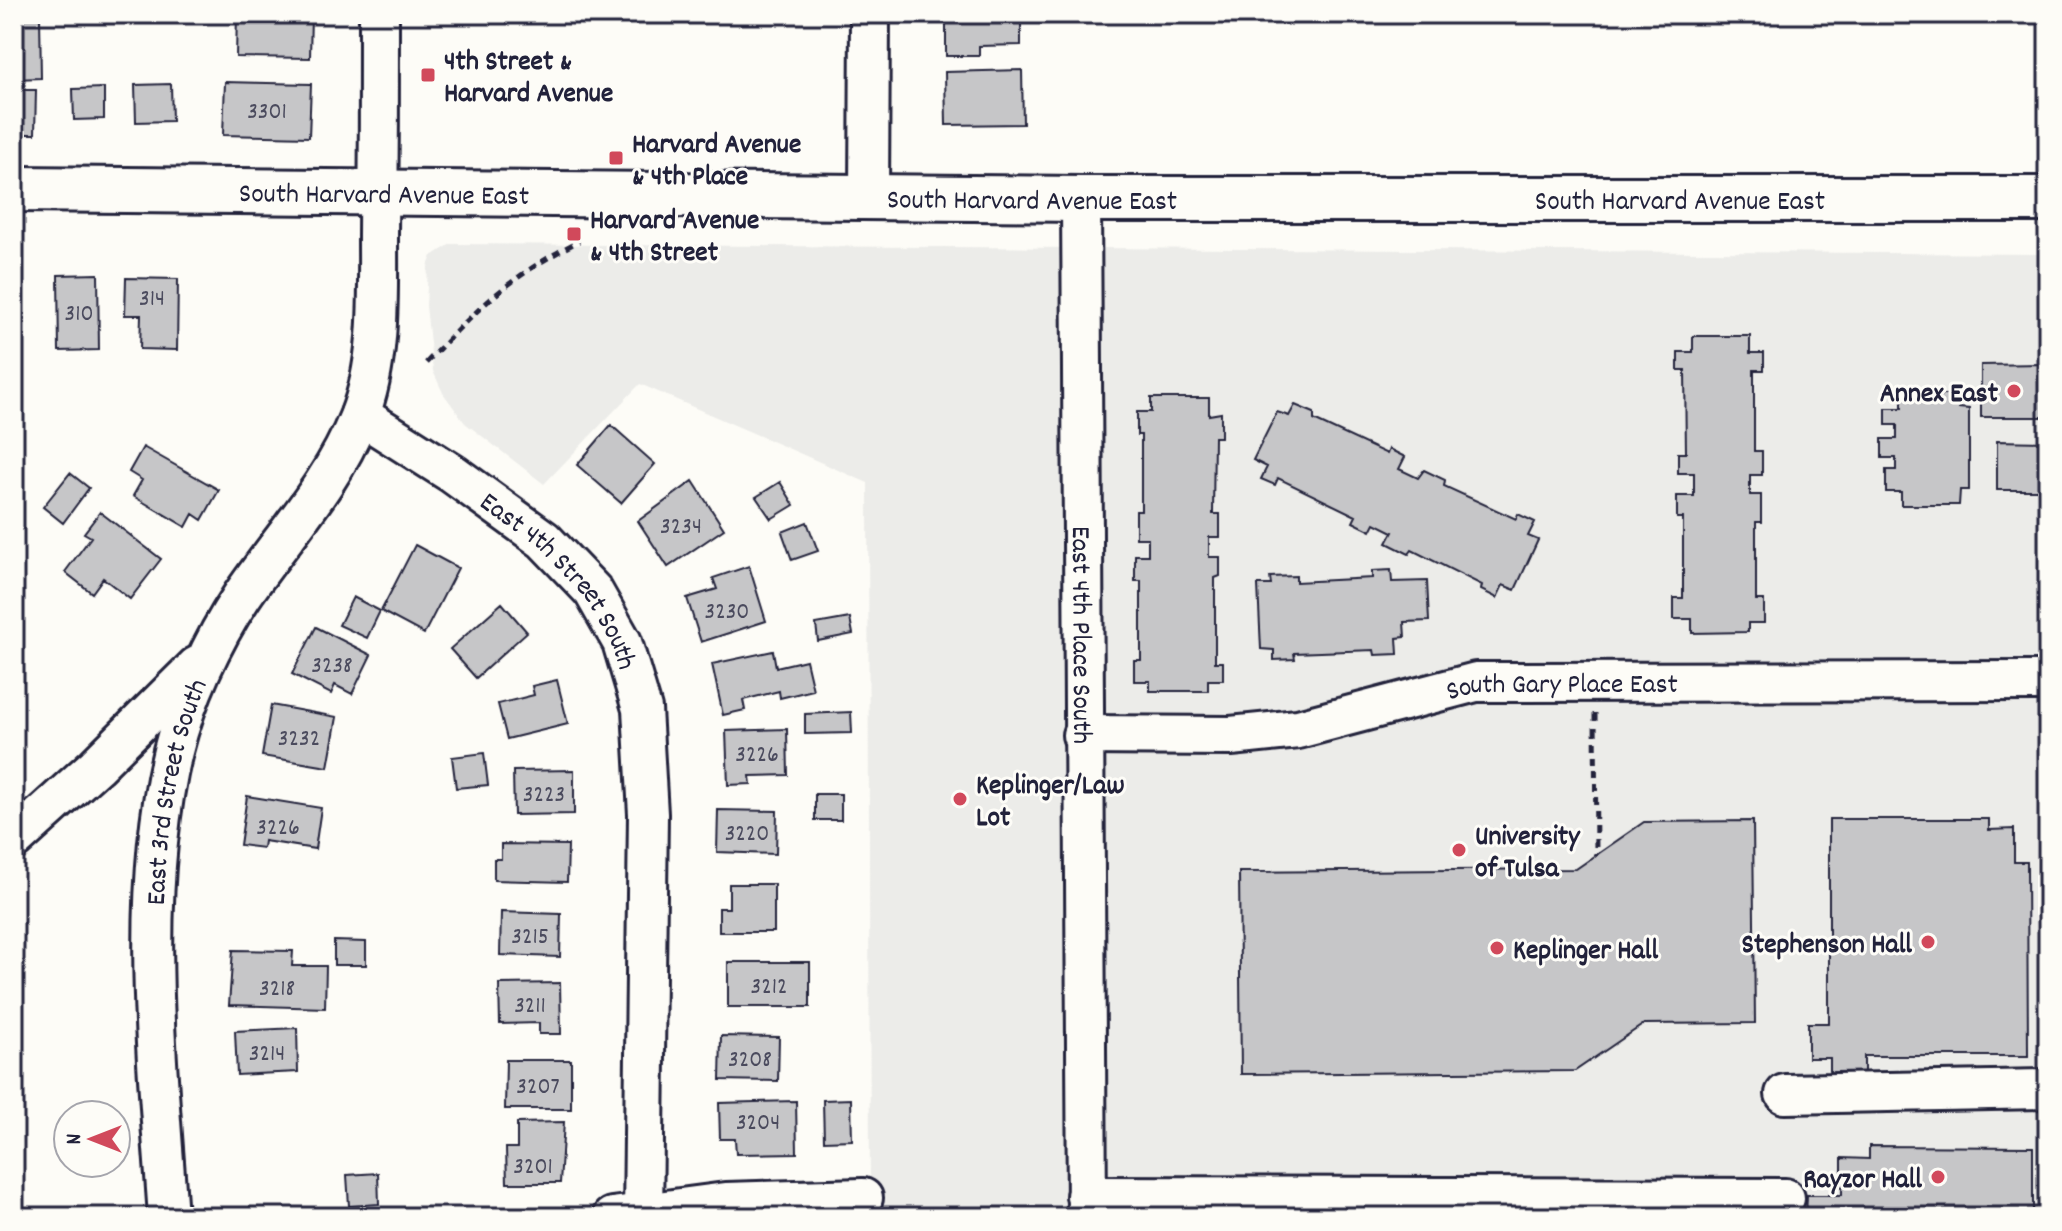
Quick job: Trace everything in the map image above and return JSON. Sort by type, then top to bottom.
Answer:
[{"type":"main road","name":"South Harvard Avenue East","points":[[14,189],[1081,199],[2048,199]]},
{"type":"street","points":[[360,415],[375,340],[379,14]]},
{"type":"street","points":[[869,197],[870,14]]},
{"type":"street","name":"East 4th Place South","points":[[1081,199],[1086,1206]]},
{"type":"street","name":"East 3rd Street South","points":[[168,1217],[157,1042],[158,857],[173,751],[188,703],[211,652],[242,596],[333,472],[360,415]]},
{"type":"street","name":"East 4th Street South","points":[[360,415],[453,474],[544,540],[593,591],[622,642],[642,709],[648,814],[633,1215]]},
{"type":"street","points":[[14,840],[96,766],[211,652]]},
{"type":"street","name":"South Gary Place East","points":[[1082,735],[1231,736],[1298,729],[1476,682],[2048,681]]},
{"type":"street","points":[[1785,1094],[2048,1089]]},
{"type":"street","points":[[633,1215],[726,1202],[863,1198]]},
{"type":"street","points":[[1086,1206],[1570,1206],[1785,1198]]},
{"type":"path","points":[[426,363],[481,304],[546,257],[579,241]]},
{"type":"path","points":[[1593,701],[1596,855]]},
{"type":"shaded area","name":"University of Tulsa","points":[[451,244],[2048,254],[2048,1217],[870,1217],[868,483],[640,384],[544,484],[465,423],[443,393],[433,371],[426,306],[428,266],[432,256]]},
{"type":"building","points":[[237,14],[311,14],[310,58],[236,57]]},
{"type":"building","points":[[946,14],[1021,14],[1021,45],[979,46],[979,56],[946,56]]},
{"type":"building","points":[[14,16],[40,16],[41,78],[14,79]]},
{"type":"building","points":[[1022,70],[1023,124],[946,125],[945,72]]},
{"type":"building","points":[[225,82],[311,84],[309,137],[223,135]]},
{"type":"building","points":[[171,84],[172,121],[136,122],[135,85]]},
{"type":"building","points":[[104,88],[104,119],[74,120],[73,89]]},
{"type":"building","points":[[14,90],[36,90],[35,134],[14,134]]},
{"type":"building","points":[[98,274],[99,350],[59,351],[58,275]]},
{"type":"building","points":[[126,278],[178,279],[177,350],[140,349],[141,315],[125,315]]},
{"type":"building","points":[[1693,336],[1750,336],[1750,353],[1764,353],[1764,370],[1754,370],[1754,451],[1762,451],[1762,475],[1750,475],[1750,495],[1761,495],[1761,522],[1756,522],[1756,600],[1764,600],[1764,623],[1748,623],[1748,632],[1692,633],[1692,619],[1674,619],[1674,598],[1683,598],[1683,518],[1677,518],[1677,496],[1694,496],[1694,473],[1678,473],[1678,453],[1686,453],[1685,370],[1678,370],[1678,352],[1693,352]]},
{"type":"building","name":"Annex East","points":[[2048,364],[2048,417],[1981,417],[1981,365]]},
{"type":"building","points":[[1902,395],[1959,395],[1959,408],[1969,409],[1969,490],[1960,490],[1959,505],[1901,505],[1901,492],[1886,492],[1886,470],[1896,470],[1896,458],[1882,458],[1882,439],[1897,439],[1897,425],[1886,425],[1886,408],[1902,408]]},
{"type":"building","points":[[1151,398],[1209,398],[1209,415],[1221,413],[1221,437],[1214,437],[1213,514],[1220,514],[1220,537],[1209,537],[1209,557],[1220,557],[1220,576],[1215,578],[1215,662],[1223,662],[1223,680],[1208,680],[1208,691],[1150,691],[1150,681],[1134,681],[1134,660],[1141,660],[1141,581],[1135,581],[1135,555],[1148,555],[1148,538],[1136,538],[1136,511],[1141,511],[1141,435],[1137,435],[1137,412],[1151,412]]},
{"type":"building","points":[[1295,405],[1314,413],[1314,420],[1387,454],[1389,449],[1405,457],[1399,469],[1418,478],[1424,470],[1445,480],[1444,486],[1516,519],[1518,514],[1535,522],[1528,536],[1538,540],[1515,590],[1503,585],[1497,598],[1481,590],[1482,585],[1412,550],[1409,554],[1387,543],[1393,532],[1375,523],[1371,531],[1353,522],[1356,516],[1278,478],[1275,485],[1261,479],[1267,467],[1253,460],[1277,412],[1289,416]]},
{"type":"building","points":[[611,425],[655,464],[621,503],[577,465]]},
{"type":"building","points":[[1997,441],[2048,442],[2048,490],[1997,490]]},
{"type":"building","points":[[143,447],[219,490],[202,520],[193,514],[186,527],[133,496],[142,480],[129,472]]},
{"type":"building","points":[[70,473],[89,488],[63,523],[43,507]]},
{"type":"building","points":[[693,481],[724,529],[668,567],[638,521]]},
{"type":"building","points":[[780,482],[794,505],[771,519],[756,497]]},
{"type":"building","points":[[100,512],[161,559],[130,599],[103,578],[92,593],[65,572],[91,537],[84,533]]},
{"type":"building","points":[[807,522],[818,551],[792,560],[782,532]]},
{"type":"building","points":[[415,545],[458,568],[424,634],[381,611]]},
{"type":"building","points":[[749,566],[766,621],[701,642],[687,598],[717,589],[713,578]]},
{"type":"building","points":[[1391,570],[1392,582],[1427,581],[1429,621],[1404,622],[1405,637],[1397,638],[1398,654],[1375,655],[1374,650],[1294,653],[1295,659],[1274,660],[1274,650],[1261,649],[1258,585],[1271,585],[1270,577],[1296,576],[1296,582],[1372,578],[1372,571]]},
{"type":"building","points":[[353,597],[380,611],[367,638],[339,625]]},
{"type":"building","points":[[502,603],[527,632],[476,678],[450,649]]},
{"type":"building","points":[[850,618],[853,634],[818,641],[816,624]]},
{"type":"building","points":[[316,627],[371,655],[352,694],[335,685],[331,694],[292,674]]},
{"type":"building","points":[[773,651],[776,667],[806,660],[813,690],[780,698],[779,691],[743,700],[745,710],[723,715],[712,664]]},
{"type":"building","points":[[557,680],[568,724],[507,739],[498,704],[534,695],[532,686]]},
{"type":"building","points":[[271,705],[337,717],[328,767],[262,756]]},
{"type":"building","points":[[851,712],[852,733],[805,734],[805,714]]},
{"type":"building","points":[[787,729],[788,775],[750,776],[751,784],[728,785],[726,731]]},
{"type":"building","points":[[484,753],[488,785],[456,788],[452,757]]},
{"type":"building","points":[[574,770],[574,814],[514,815],[513,771]]},
{"type":"building","points":[[815,794],[841,794],[841,820],[815,820]]},
{"type":"building","points":[[247,796],[321,808],[315,849],[264,841],[263,848],[240,845]]},
{"type":"building","points":[[718,810],[777,811],[776,854],[717,852]]},
{"type":"building","name":"Stephenson Hall","points":[[1829,819],[1989,819],[1989,830],[2014,829],[2014,862],[2027,862],[2028,1056],[1864,1056],[1864,1079],[1830,1079],[1830,1058],[1808,1058],[1808,1023],[1829,1023]]},
{"type":"building","name":"Keplinger Hall","points":[[1753,821],[1755,1023],[1644,1024],[1575,1071],[1241,1074],[1239,872],[1576,869],[1644,822]]},
{"type":"building","points":[[501,844],[568,845],[567,882],[494,880],[494,859],[501,859]]},
{"type":"building","points":[[729,884],[774,884],[774,932],[719,932],[719,908],[729,908]]},
{"type":"building","points":[[501,912],[561,914],[560,957],[500,955]]},
{"type":"building","points":[[334,941],[366,942],[366,965],[334,965]]},
{"type":"building","points":[[233,950],[293,951],[292,966],[326,966],[325,1008],[229,1005]]},
{"type":"building","points":[[728,962],[810,962],[810,1007],[728,1007]]},
{"type":"building","points":[[560,983],[561,1034],[539,1034],[539,1023],[500,1024],[499,984]]},
{"type":"building","points":[[297,1028],[298,1072],[237,1075],[235,1031]]},
{"type":"building","points":[[721,1036],[779,1037],[778,1081],[720,1080]]},
{"type":"building","points":[[506,1060],[571,1060],[571,1109],[505,1109]]},
{"type":"building","points":[[851,1099],[852,1140],[824,1141],[823,1100]]},
{"type":"building","points":[[796,1101],[797,1153],[736,1154],[735,1139],[720,1139],[719,1103]]},
{"type":"building","points":[[564,1122],[560,1183],[507,1183],[506,1148],[517,1148],[517,1123]]},
{"type":"building","name":"Rayzor Hall","points":[[1869,1146],[2033,1147],[2033,1217],[1806,1217],[1807,1195],[1842,1195],[1842,1158],[1869,1159]]},
{"type":"building","points":[[378,1173],[379,1204],[349,1206],[347,1175]]},
{"type":"place","name":"4th Street & Harvard Avenue","points":[[428,75]]},
{"type":"place","name":"Harvard Avenue & 4th Place","points":[[616,158]]},
{"type":"place","name":"Harvard Avenue & 4th Street","points":[[574,234]]},
{"type":"place","name":"Annex East","points":[[2014,391]]},
{"type":"place","name":"Keplinger/Law Lot","points":[[960,799]]},
{"type":"place","name":"University of Tulsa","points":[[1459,850]]},
{"type":"place","name":"Stephenson Hall","points":[[1928,942]]},
{"type":"place","name":"Keplinger Hall","points":[[1497,948]]},
{"type":"place","name":"Rayzor Hall","points":[[1938,1177]]}]
